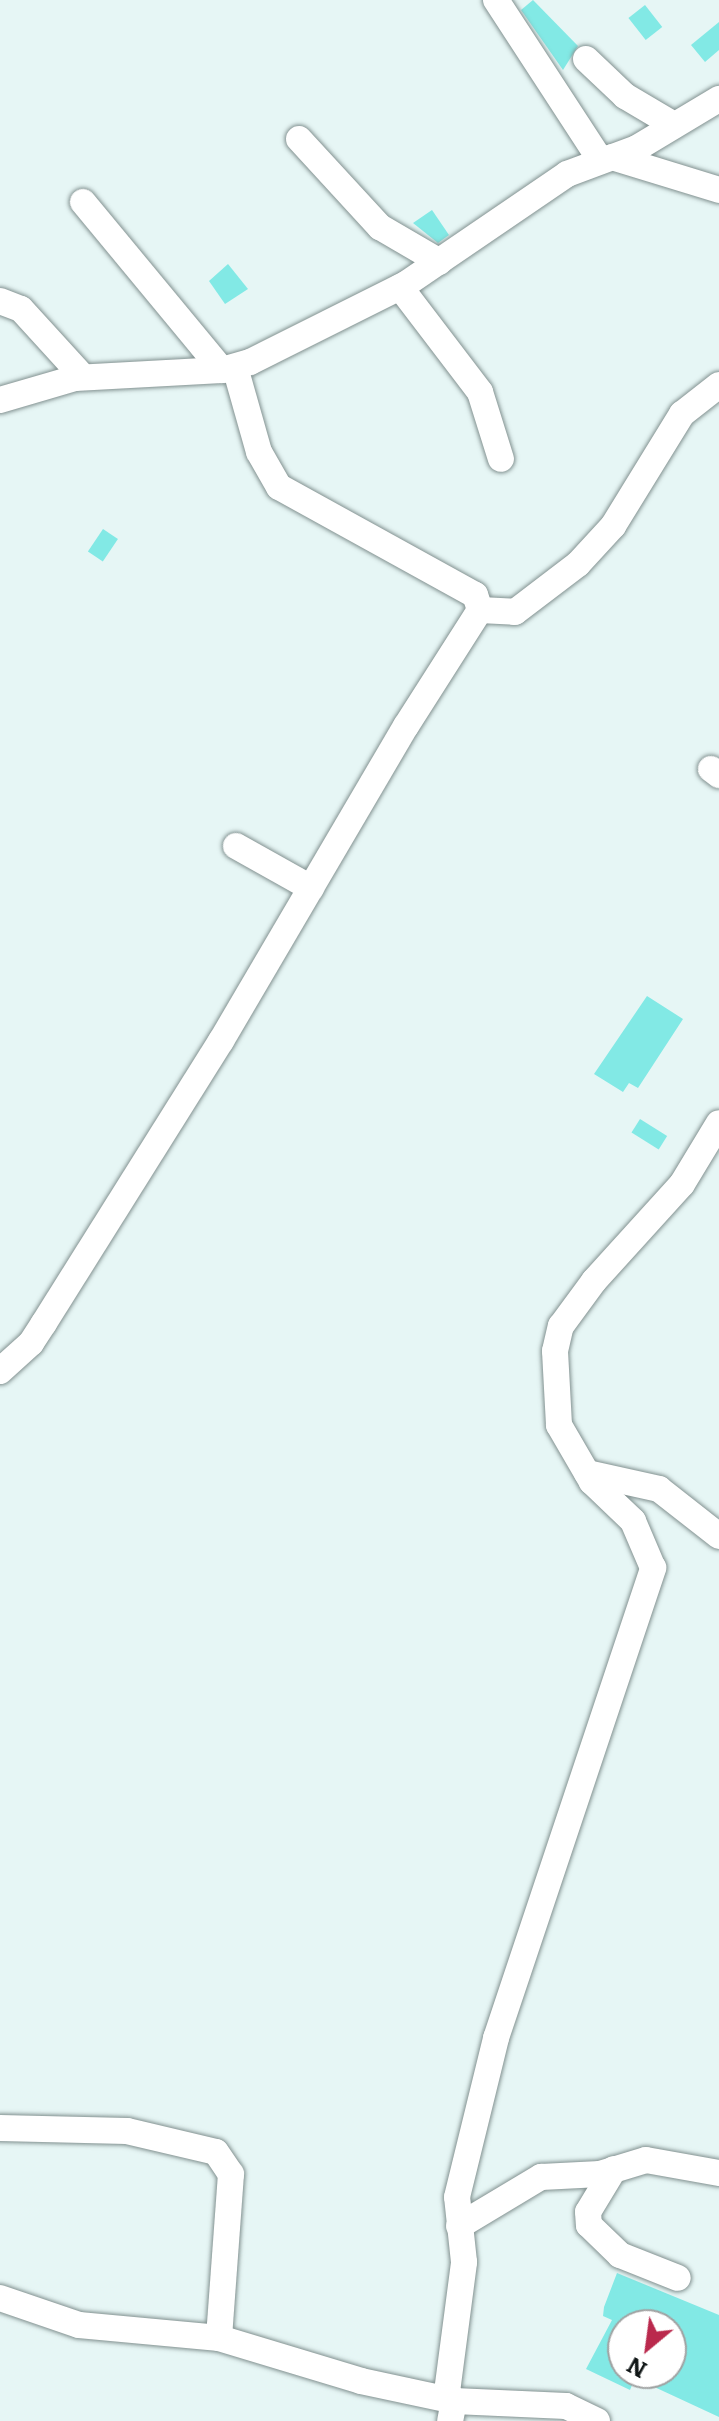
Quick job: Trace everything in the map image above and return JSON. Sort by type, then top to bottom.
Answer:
[{"type":"street","points":[[496,0],[606,159],[719,190]]},
{"type":"street","points":[[586,59],[625,96],[674,125]]},
{"type":"street","points":[[0,400],[83,377],[229,368],[400,287],[567,174],[606,159],[719,99]]},
{"type":"street","points":[[299,139],[380,227],[440,262]]},
{"type":"street","points":[[0,1371],[31,1343],[480,610],[475,595],[279,487],[259,452],[229,368],[83,202]]},
{"type":"street","points":[[400,287],[480,392],[501,459]]},
{"type":"street","points":[[0,301],[21,309],[83,377]]},
{"type":"street","points":[[480,610],[515,612],[578,564],[613,526],[682,414],[719,385]]},
{"type":"street","points":[[236,846],[311,888]]},
{"type":"street","points":[[452,2411],[447,2392],[464,2262],[459,2226],[460,2171],[496,2038],[653,1568],[633,1521],[587,1473],[559,1425],[555,1351],[561,1326],[594,1281],[682,1184],[719,1123]]},
{"type":"street","points":[[587,1473],[659,1489],[719,1536]]},
{"type":"street","points":[[0,2128],[127,2131],[216,2152],[231,2174],[219,2338]]},
{"type":"street","points":[[459,2226],[541,2177],[614,2169],[646,2160],[719,2173]]},
{"type":"street","points":[[614,2169],[588,2212],[589,2225],[620,2255],[678,2278]]},
{"type":"street","points":[[0,2298],[79,2325],[219,2338],[452,2411],[540,2401],[566,2406],[597,2421]]},
{"type":"building","points":[[533,0],[578,46],[563,70],[521,10]]},
{"type":"building","points":[[645,5],[662,27],[646,40],[628,18]]},
{"type":"building","points":[[719,22],[719,50],[705,62],[691,45]]},
{"type":"building","points":[[432,210],[449,235],[438,243],[413,223]]},
{"type":"building","points":[[228,264],[248,289],[225,304],[209,281]]},
{"type":"building","points":[[103,529],[118,539],[103,561],[88,551]]},
{"type":"building","points":[[647,996],[683,1019],[638,1088],[629,1083],[623,1092],[594,1074]]},
{"type":"building","points":[[640,1119],[667,1136],[659,1150],[632,1133]]},
{"type":"building","points":[[617,2273],[719,2315],[719,2417],[659,2389],[687,2389],[687,2309],[607,2309],[607,2318],[603,2316]]},
{"type":"building","points":[[607,2329],[607,2379],[586,2369]]}]
